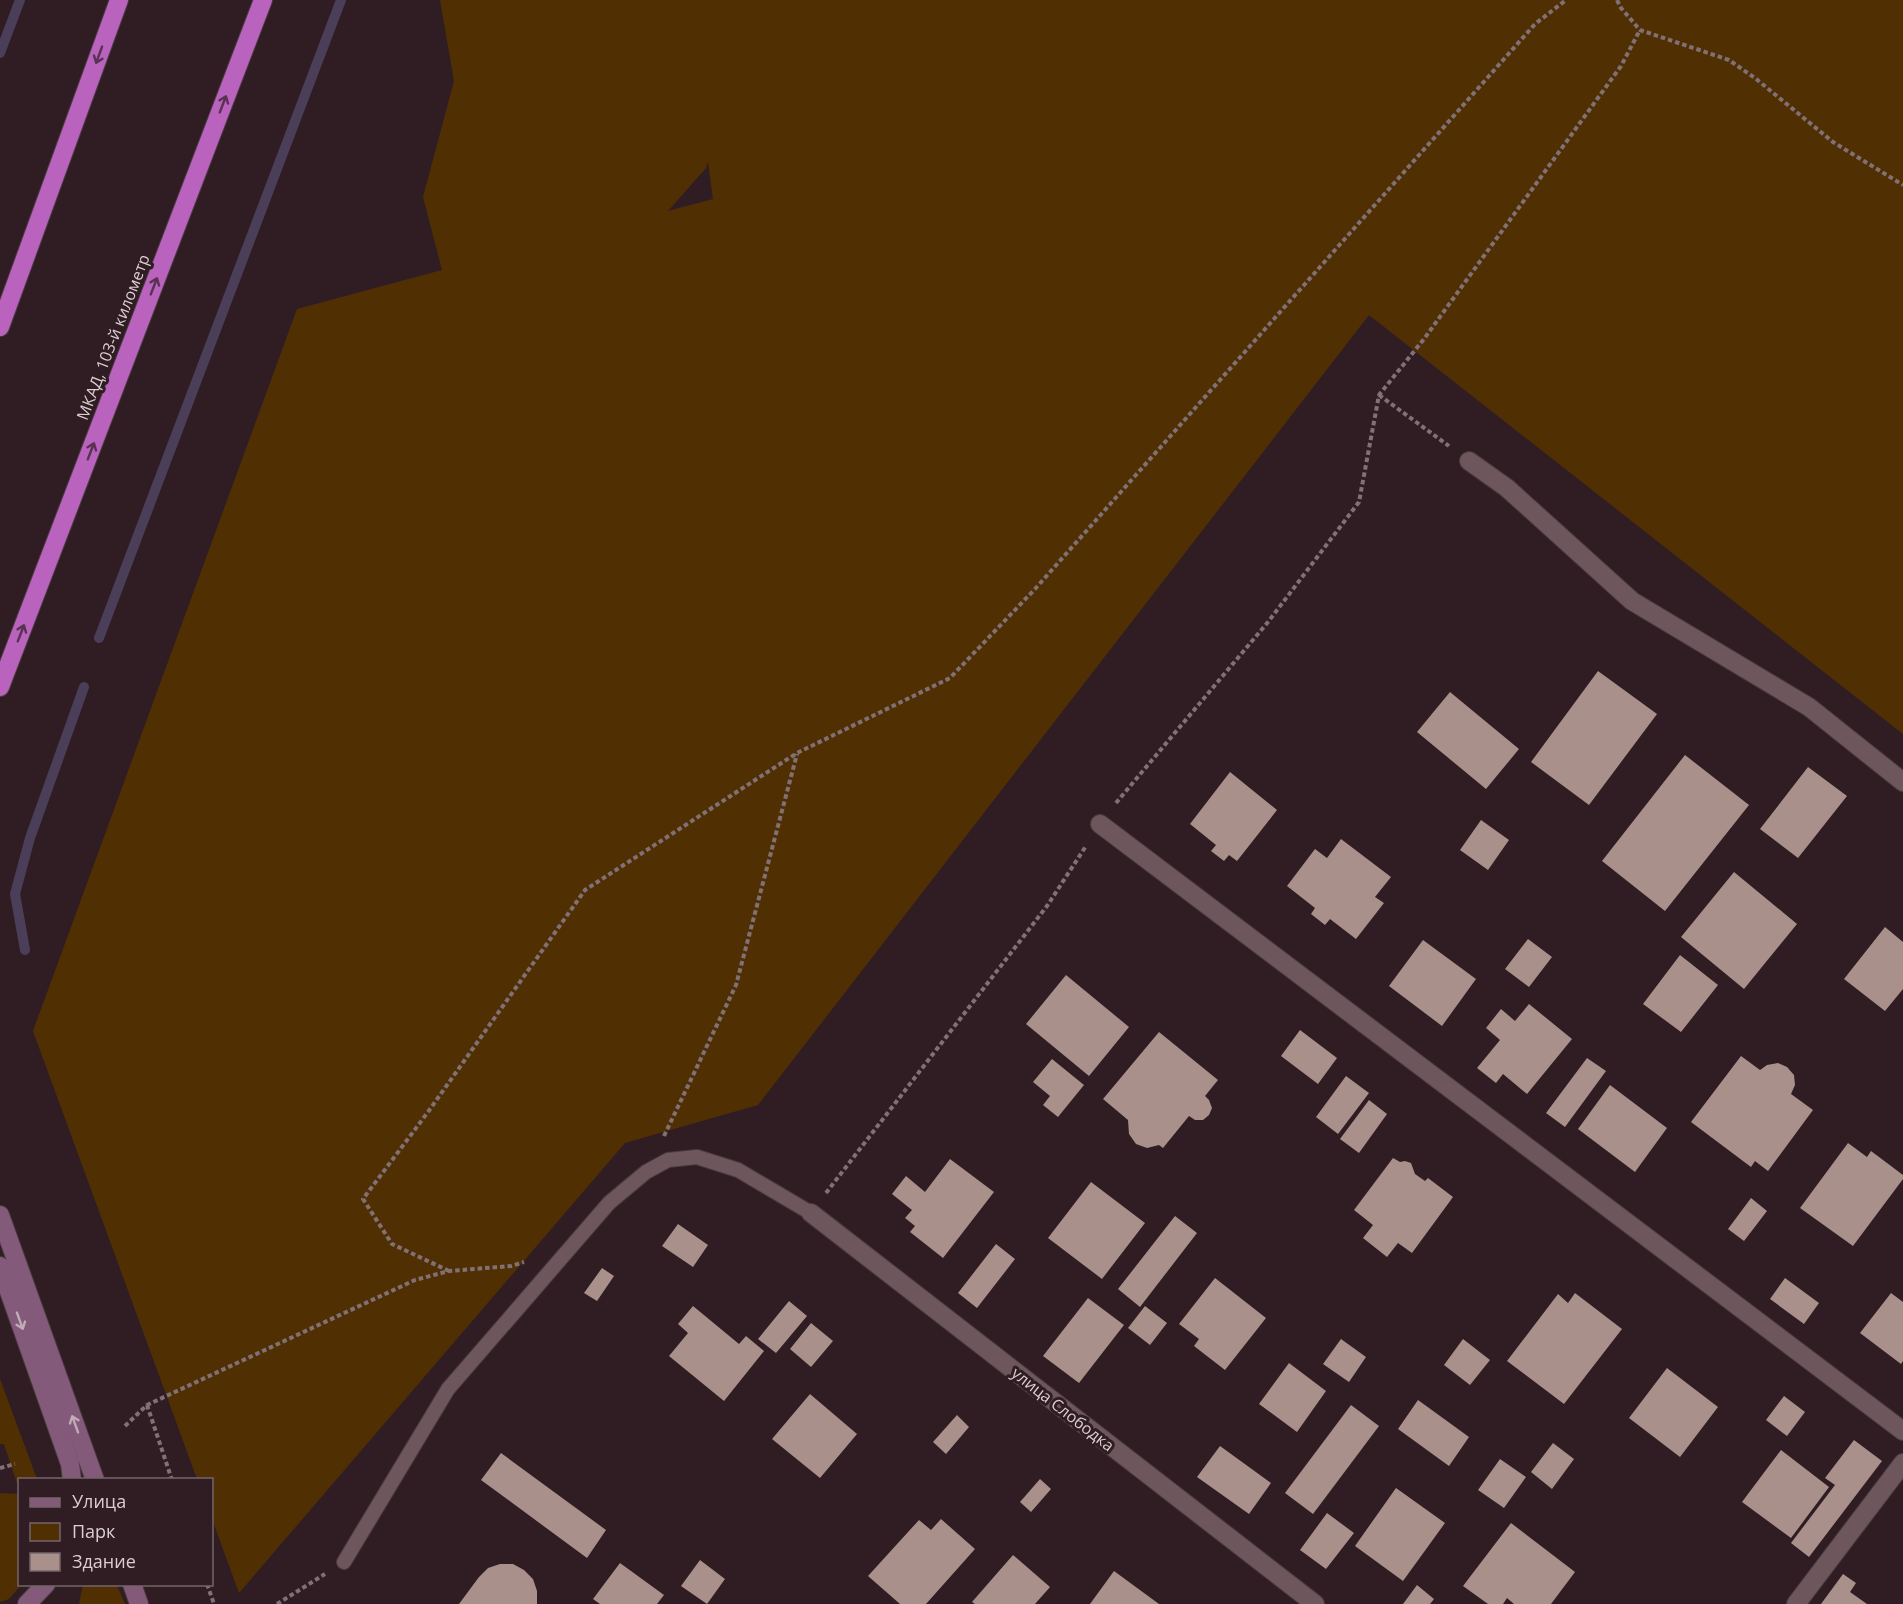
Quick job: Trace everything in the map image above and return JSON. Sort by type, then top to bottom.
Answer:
[{"type":"highway","points":[[0,327],[119,0]]},
{"type":"highway","name":"МКАД, 103-й километр","points":[[0,687],[263,0]]},
{"type":"main road","points":[[0,306],[51,188]]},
{"type":"main road","points":[[0,1215],[95,1478]]},
{"type":"main road","points":[[0,1266],[70,1464],[72,1478]]},
{"type":"main road","points":[[27,1604],[44,1586]]},
{"type":"main road","points":[[133,1586],[140,1604]]},
{"type":"street","points":[[1469,461],[1507,488],[1632,601],[1809,707],[1903,782]]},
{"type":"street","points":[[1100,824],[1903,1431]]},
{"type":"street","name":"улица Слободка","points":[[811,1213],[1315,1604]]},
{"type":"street","points":[[1796,1604],[1903,1463]]},
{"type":"lane","points":[[344,1562],[448,1389],[609,1203],[646,1172],[668,1160],[697,1157],[738,1170],[811,1213]]},
{"type":"path","points":[[449,1271],[392,1244],[363,1199],[428,1112],[585,890],[797,753],[950,678],[1043,580],[1535,24],[1566,0]]},
{"type":"path","points":[[1617,0],[1640,30],[1729,60],[1755,78],[1833,142],[1903,185]]},
{"type":"path","points":[[811,1213],[1047,906],[1100,824],[1268,622],[1359,502],[1379,395],[1424,339],[1621,66],[1640,30]]},
{"type":"path","points":[[1379,395],[1469,461]]},
{"type":"path","points":[[646,1172],[736,985],[797,753]]},
{"type":"path","points":[[125,1426],[147,1405],[415,1280],[449,1271],[511,1266],[569,1251]]},
{"type":"path","points":[[147,1405],[172,1478]]},
{"type":"path","points":[[0,1468],[15,1464]]},
{"type":"path","points":[[277,1604],[344,1562]]},
{"type":"path","points":[[208,1586],[214,1604]]},
{"type":"green space","points":[[440,0],[1903,0],[1903,734],[1369,315],[758,1105],[625,1143],[239,1593],[213,1522],[213,1478],[197,1478],[33,1031],[297,309],[442,270],[423,197],[454,81]],"holes":[[[708,162],[713,199],[668,211],[706,168]]]},
{"type":"green space","points":[[0,1379],[37,1478],[18,1478],[18,1486],[4,1444],[0,1444]]},
{"type":"green space","points":[[0,1493],[18,1494],[18,1586],[20,1586],[9,1599],[0,1602]]},
{"type":"green space","points":[[83,1586],[117,1586],[125,1604],[79,1604]]},
{"type":"building","points":[[1598,671],[1657,714],[1589,805],[1531,762]]},
{"type":"building","points":[[1450,692],[1519,749],[1486,789],[1417,732]]},
{"type":"building","points":[[1685,755],[1749,805],[1665,911],[1602,861]]},
{"type":"building","points":[[1808,767],[1847,796],[1798,858],[1760,829]]},
{"type":"building","points":[[1230,772],[1277,810],[1237,861],[1229,855],[1224,861],[1211,851],[1216,845],[1190,824]]},
{"type":"building","points":[[1481,820],[1509,840],[1488,870],[1460,850]]},
{"type":"building","points":[[1341,839],[1391,877],[1375,897],[1384,903],[1356,939],[1330,919],[1325,925],[1311,914],[1315,908],[1287,886],[1315,849],[1327,858]]},
{"type":"building","points":[[1734,872],[1797,924],[1744,989],[1681,937]]},
{"type":"building","points":[[1885,927],[1903,942],[1903,989],[1885,1011],[1844,979]]},
{"type":"building","points":[[1528,939],[1552,957],[1529,987],[1505,969]]},
{"type":"building","points":[[1423,940],[1476,979],[1442,1026],[1389,986]]},
{"type":"building","points":[[1680,955],[1718,985],[1681,1032],[1643,1004]]},
{"type":"building","points":[[1066,975],[1129,1027],[1089,1076],[1026,1024]]},
{"type":"building","points":[[1529,1004],[1572,1039],[1527,1094],[1503,1074],[1496,1083],[1477,1068],[1500,1040],[1486,1028],[1501,1009],[1515,1021]]},
{"type":"building","points":[[1300,1030],[1337,1058],[1318,1084],[1281,1056]]},
{"type":"building","points":[[1159,1032],[1218,1080],[1205,1096],[1212,1108],[1209,1115],[1203,1120],[1195,1120],[1189,1116],[1163,1148],[1159,1145],[1147,1148],[1136,1144],[1129,1134],[1128,1120],[1103,1099]]},
{"type":"building","points":[[1741,1056],[1760,1070],[1767,1065],[1778,1063],[1787,1067],[1794,1075],[1795,1085],[1791,1094],[1813,1110],[1768,1171],[1755,1161],[1751,1167],[1691,1122]]},
{"type":"building","points":[[1587,1058],[1606,1071],[1565,1127],[1546,1113]]},
{"type":"building","points":[[1052,1059],[1084,1085],[1058,1117],[1043,1105],[1050,1096],[1033,1082]]},
{"type":"building","points":[[1346,1076],[1369,1093],[1338,1134],[1316,1117]]},
{"type":"building","points":[[1610,1085],[1667,1128],[1635,1172],[1578,1129]]},
{"type":"building","points":[[1369,1100],[1387,1114],[1359,1153],[1340,1139]]},
{"type":"building","points":[[1848,1143],[1867,1157],[1871,1151],[1903,1175],[1903,1179],[1853,1246],[1800,1208]]},
{"type":"building","points":[[1393,1158],[1400,1162],[1411,1163],[1415,1174],[1425,1181],[1428,1178],[1453,1197],[1412,1253],[1398,1243],[1387,1257],[1363,1238],[1373,1225],[1354,1210]]},
{"type":"building","points":[[950,1159],[994,1192],[943,1258],[910,1232],[915,1226],[905,1218],[912,1210],[892,1194],[906,1176],[925,1192]]},
{"type":"building","points":[[1091,1182],[1145,1223],[1102,1279],[1048,1238]]},
{"type":"building","points":[[1751,1198],[1767,1211],[1744,1241],[1728,1229]]},
{"type":"building","points":[[1175,1216],[1197,1233],[1140,1307],[1118,1289]]},
{"type":"building","points":[[678,1224],[708,1245],[693,1267],[662,1246]]},
{"type":"building","points":[[996,1244],[1015,1259],[977,1308],[958,1293]]},
{"type":"building","points":[[602,1268],[614,1276],[597,1301],[584,1293]]},
{"type":"building","points":[[1215,1278],[1266,1318],[1225,1370],[1194,1346],[1199,1339],[1179,1324]]},
{"type":"building","points":[[1785,1278],[1819,1303],[1804,1324],[1770,1299]]},
{"type":"building","points":[[1575,1293],[1622,1329],[1564,1404],[1507,1361],[1558,1294],[1568,1303]]},
{"type":"building","points":[[1891,1293],[1903,1302],[1903,1361],[1901,1364],[1860,1333]]},
{"type":"building","points":[[1088,1298],[1124,1325],[1079,1383],[1043,1356]]},
{"type":"building","points":[[789,1301],[807,1316],[776,1353],[758,1339]]},
{"type":"building","points":[[693,1306],[739,1344],[746,1336],[764,1351],[724,1401],[669,1356],[688,1333],[678,1324]]},
{"type":"building","points":[[1145,1306],[1167,1323],[1150,1345],[1128,1328]]},
{"type":"building","points":[[811,1323],[833,1341],[811,1367],[790,1349]]},
{"type":"building","points":[[1341,1339],[1366,1357],[1349,1382],[1323,1364]]},
{"type":"building","points":[[1463,1339],[1490,1360],[1470,1385],[1444,1365]]},
{"type":"building","points":[[1289,1363],[1326,1391],[1297,1432],[1259,1404]]},
{"type":"building","points":[[1667,1368],[1718,1407],[1680,1457],[1629,1418]]},
{"type":"building","points":[[810,1394],[857,1434],[820,1478],[772,1439]]},
{"type":"building","points":[[1784,1396],[1805,1412],[1787,1436],[1766,1420]]},
{"type":"building","points":[[1418,1400],[1469,1437],[1449,1466],[1398,1429]]},
{"type":"building","points":[[1351,1405],[1379,1426],[1313,1514],[1285,1493]]},
{"type":"building","points":[[957,1415],[969,1427],[946,1454],[933,1442]]},
{"type":"building","points":[[1854,1440],[1882,1461],[1809,1557],[1791,1543],[1835,1485],[1825,1478]]},
{"type":"building","points":[[1553,1443],[1574,1459],[1552,1489],[1531,1472]]},
{"type":"building","points":[[1220,1446],[1271,1483],[1249,1514],[1197,1477]]},
{"type":"building","points":[[1781,1450],[1829,1487],[1791,1538],[1742,1502]]},
{"type":"building","points":[[501,1453],[606,1530],[587,1558],[481,1480]]},
{"type":"building","points":[[1500,1459],[1526,1477],[1504,1508],[1478,1490]]},
{"type":"building","points":[[1040,1479],[1051,1489],[1031,1512],[1020,1502]]},
{"type":"building","points":[[1396,1488],[1445,1523],[1403,1581],[1355,1546]]},
{"type":"building","points":[[1327,1513],[1354,1533],[1326,1569],[1300,1550]]},
{"type":"building","points":[[941,1519],[975,1549],[926,1604],[900,1604],[868,1576],[919,1520],[931,1530]]},
{"type":"building","points":[[1511,1523],[1575,1572],[1551,1604],[1514,1604],[1507,1598],[1503,1604],[1488,1604],[1463,1586]]},
{"type":"building","points":[[1013,1555],[1050,1587],[1035,1604],[975,1604],[972,1602]]},
{"type":"building","points":[[700,1560],[725,1579],[707,1604],[681,1586]]},
{"type":"building","points":[[620,1563],[664,1595],[657,1604],[600,1604],[593,1599]]},
{"type":"building","points":[[500,1564],[513,1564],[533,1579],[537,1591],[537,1604],[459,1604],[488,1568]]},
{"type":"building","points":[[1114,1571],[1159,1604],[1090,1604]]},
{"type":"building","points":[[1843,1574],[1856,1583],[1850,1592],[1867,1604],[1821,1604]]},
{"type":"building","points":[[1417,1585],[1434,1599],[1430,1604],[1403,1604]]},
{"type":"waterway","points":[[0,53],[20,0]]},
{"type":"waterway","points":[[99,638],[341,0]]},
{"type":"waterway","points":[[25,950],[15,894],[30,838],[84,687]]}]
